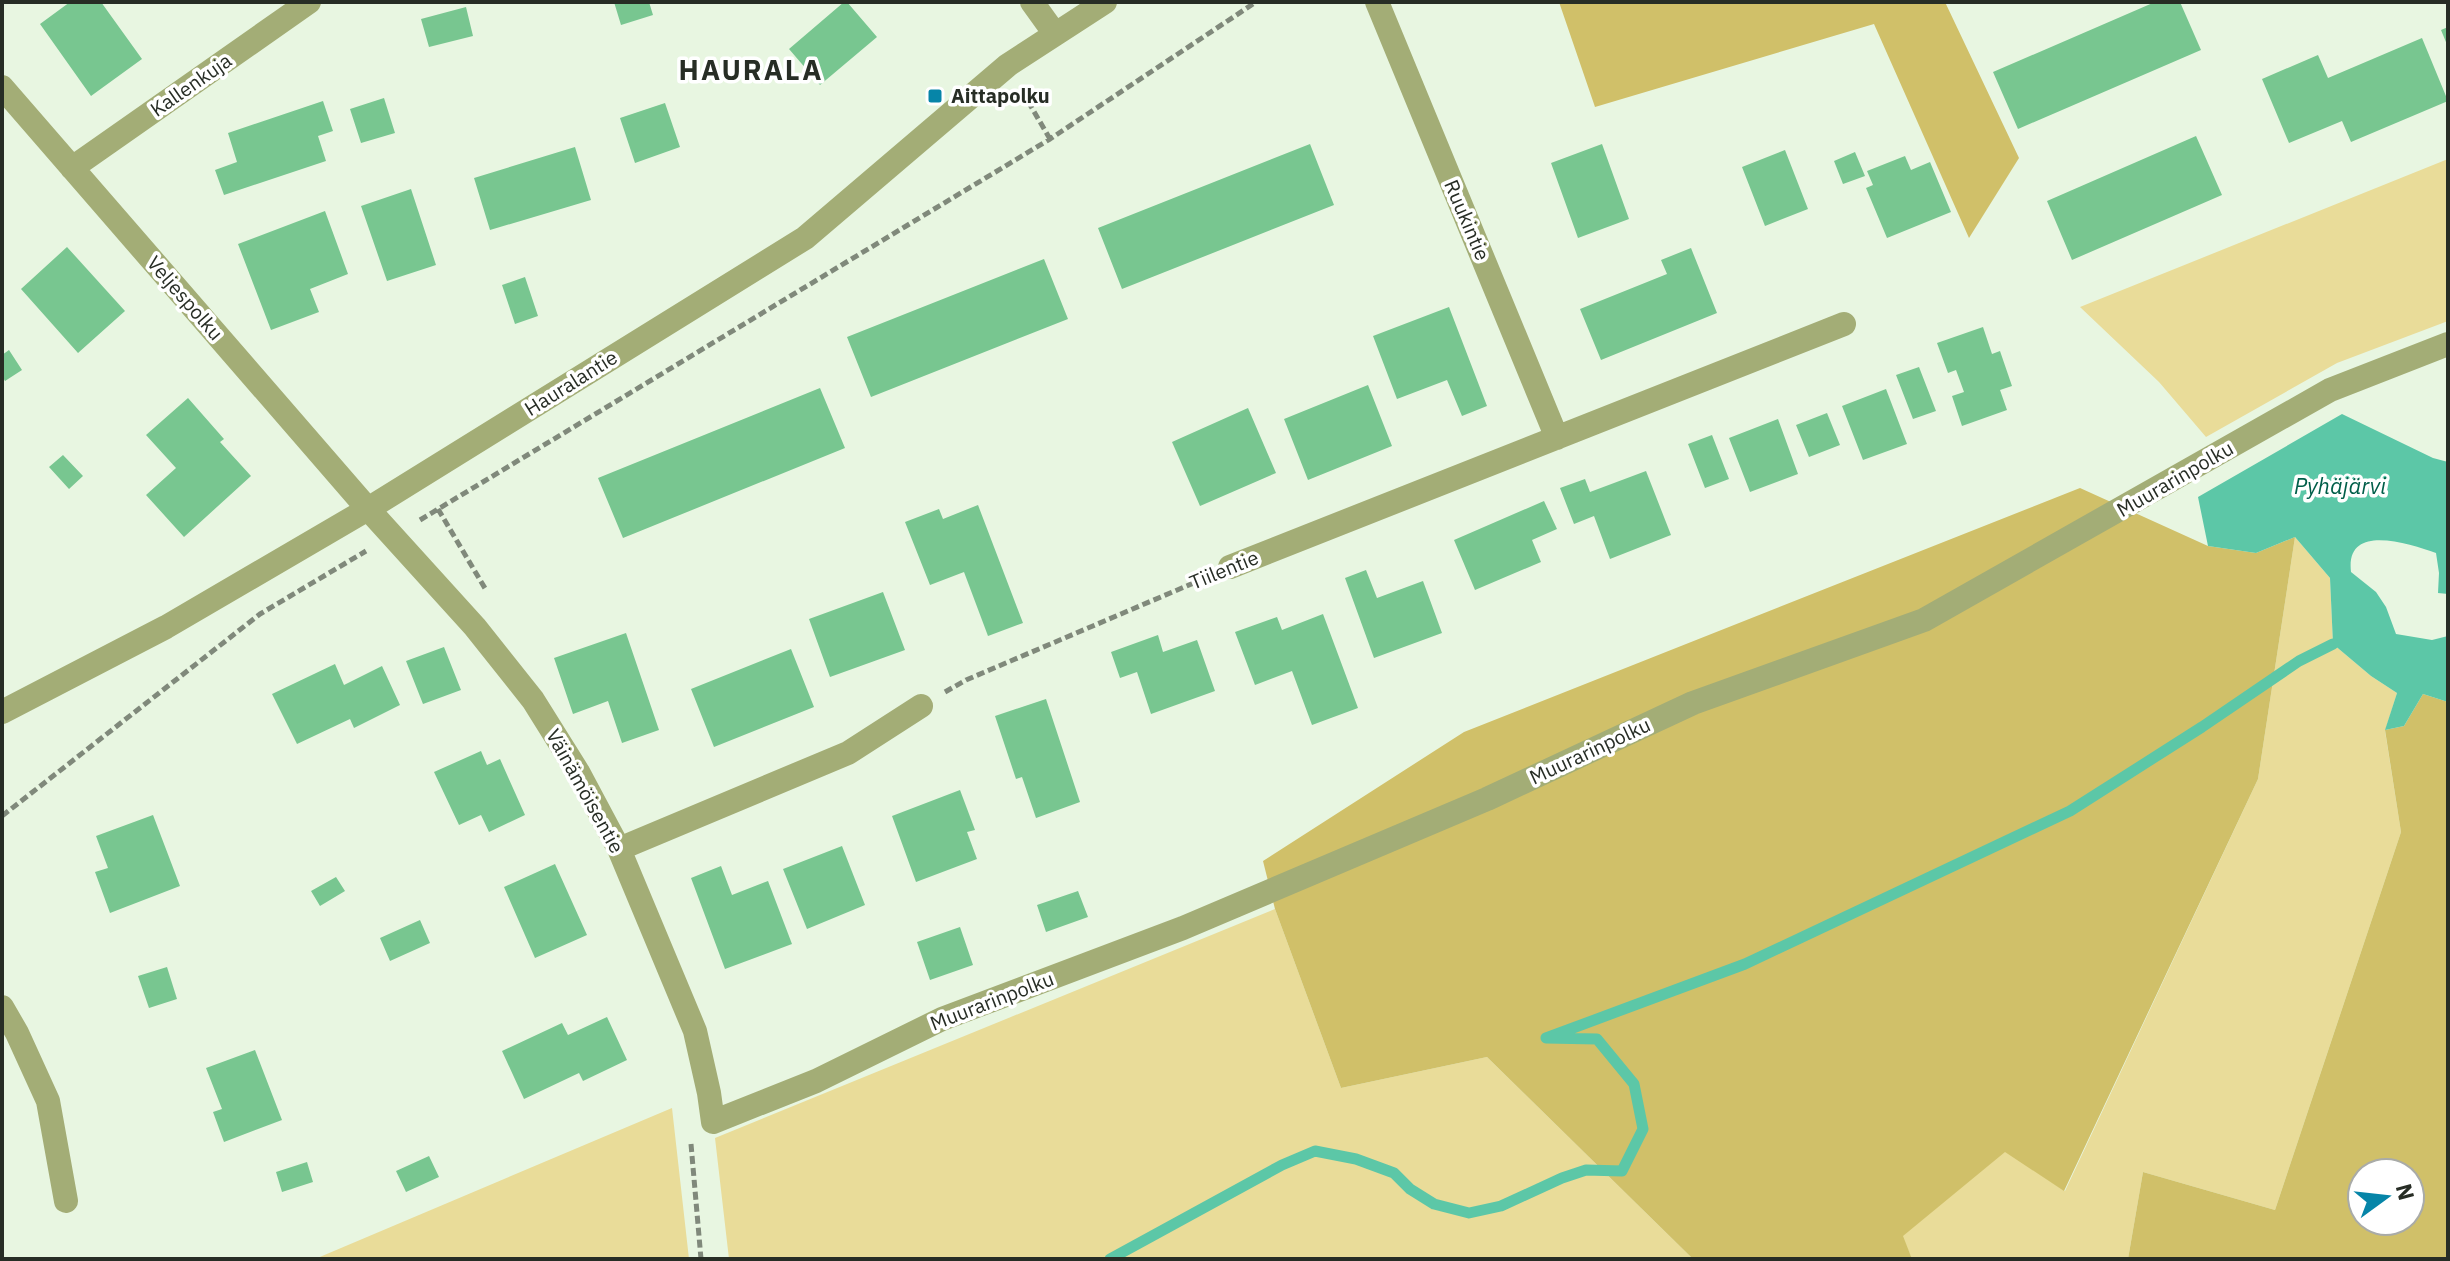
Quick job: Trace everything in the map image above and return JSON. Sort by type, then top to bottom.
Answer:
[{"type":"street","name":"Kallenkuja","points":[[72,168],[309,2]]},
{"type":"street","points":[[1032,2],[1055,34]]},
{"type":"street","name":"Hauralantie","points":[[2,712],[166,627],[368,509],[805,238],[1008,65],[1105,2]]},
{"type":"street","name":"Ruukintie","points":[[1377,2],[1557,438]]},
{"type":"street","name":"Veljespolku","points":[[2,87],[368,509]]},
{"type":"street","name":"Tiilentie","points":[[1230,567],[1844,324]]},
{"type":"street","name":"Muurarinpolku","points":[[713,1122],[816,1081],[942,1019],[1183,928],[1487,799],[1693,703],[1924,620],[2330,390],[2448,344]]},
{"type":"street","name":"Väinämöisentie","points":[[368,509],[475,627],[533,700],[578,772],[619,849],[695,1031],[713,1122]]},
{"type":"street","points":[[619,849],[848,753],[921,706]]},
{"type":"street","points":[[2,1007],[48,1101],[66,1201]]},
{"type":"path","points":[[2,816],[260,614],[655,380],[1050,139],[1256,2]]},
{"type":"path","points":[[1008,65],[1050,139]]},
{"type":"path","points":[[438,509],[493,601]]},
{"type":"path","name":"Tiilentie","points":[[921,706],[966,680],[1230,567]]},
{"type":"path","points":[[701,1259],[691,1138],[713,1122]]},
{"type":"shaded area","points":[[1559,2],[1945,2],[2019,158],[1969,238],[1874,24],[1595,107]]},
{"type":"shaded area","points":[[2448,159],[2448,321],[2337,363],[2206,437],[2159,382],[2080,307]]},
{"type":"shaded area","points":[[2080,488],[2208,546],[2256,553],[2295,537],[2258,779],[2064,1191],[2005,1152],[1903,1236],[1912,1259],[1693,1259],[1487,1057],[1341,1088],[1275,909],[1263,861],[1464,732]]},
{"type":"shaded area","points":[[2295,537],[2330,578],[2333,644],[2397,693],[2385,731],[2401,832],[2275,1210],[2143,1172],[2128,1259],[1912,1259],[1902,1236],[2005,1151],[2065,1191],[2258,779]]},
{"type":"shaded area","points":[[2423,694],[2448,702],[2448,1259],[2128,1259],[2143,1172],[2275,1210],[2401,832],[2385,730],[2404,726]]},
{"type":"shaded area","points":[[1275,909],[1341,1088],[1487,1057],[1693,1259],[729,1259],[715,1138]]},
{"type":"shaded area","points":[[672,1108],[689,1259],[315,1259]]},
{"type":"water","name":"Pyhäjärvi","points":[[2342,414],[2433,458],[2448,462],[2448,594],[2438,593],[2436,553],[2381,540],[2358,547],[2352,556],[2351,572],[2376,592],[2386,607],[2396,634],[2432,640],[2448,636],[2448,702],[2423,694],[2404,726],[2385,730],[2397,693],[2333,644],[2330,578],[2295,537],[2256,553],[2208,546],[2198,497]]},
{"type":"building","points":[[70,2],[101,2],[142,59],[91,96],[40,24]]},
{"type":"building","points":[[614,2],[649,2],[653,15],[621,25]]},
{"type":"building","points":[[844,2],[877,37],[820,85],[789,49]]},
{"type":"building","points":[[2155,2],[2180,2],[2201,50],[2018,129],[1993,72]]},
{"type":"building","points":[[466,7],[473,36],[429,47],[421,19]]},
{"type":"building","points":[[2448,27],[2448,47],[2441,30]]},
{"type":"building","points":[[2422,38],[2448,101],[2351,142],[2342,121],[2289,143],[2262,79],[2318,55],[2328,78]]},
{"type":"building","points":[[384,98],[395,133],[361,143],[350,109]]},
{"type":"building","points":[[323,101],[333,131],[318,136],[326,161],[224,195],[215,170],[237,162],[228,133]]},
{"type":"building","points":[[665,103],[680,147],[635,163],[620,118]]},
{"type":"building","points":[[2196,136],[2222,195],[2072,260],[2047,201]]},
{"type":"building","points":[[1310,144],[1334,205],[1122,289],[1098,228]]},
{"type":"building","points":[[1602,144],[1629,219],[1578,238],[1551,163]]},
{"type":"building","points":[[575,147],[591,200],[490,230],[474,178]]},
{"type":"building","points":[[1785,150],[1808,209],[1765,226],[1742,167]]},
{"type":"building","points":[[1855,152],[1865,176],[1843,184],[1834,161]]},
{"type":"building","points":[[1905,156],[1911,170],[1930,162],[1951,212],[1887,238],[1866,188],[1873,185],[1867,171]]},
{"type":"building","points":[[411,189],[436,265],[387,281],[361,206]]},
{"type":"building","points":[[325,211],[348,274],[310,289],[319,312],[271,330],[238,244]]},
{"type":"building","points":[[67,247],[125,311],[78,353],[21,289]]},
{"type":"building","points":[[1691,248],[1717,313],[1601,360],[1580,309],[1667,274],[1661,260]]},
{"type":"building","points":[[1044,259],[1068,319],[871,397],[847,337]]},
{"type":"building","points":[[525,277],[538,316],[515,324],[502,285]]},
{"type":"building","points":[[1449,307],[1487,406],[1462,416],[1447,380],[1397,399],[1373,336]]},
{"type":"building","points":[[1983,327],[1992,354],[2000,351],[2012,386],[2000,390],[2007,410],[1962,426],[1952,396],[1964,392],[1956,370],[1948,373],[1937,343]]},
{"type":"building","points":[[9,350],[22,370],[5,381],[2,376],[2,355]]},
{"type":"building","points":[[1919,367],[1936,411],[1913,419],[1896,375]]},
{"type":"building","points":[[1368,385],[1392,446],[1308,480],[1284,419]]},
{"type":"building","points":[[820,388],[845,448],[623,538],[598,478]]},
{"type":"building","points":[[1886,389],[1907,444],[1863,460],[1842,406]]},
{"type":"building","points":[[188,398],[224,439],[220,442],[251,476],[184,537],[146,495],[176,468],[146,435]]},
{"type":"building","points":[[1248,408],[1276,473],[1200,506],[1172,442]]},
{"type":"building","points":[[1827,413],[1840,445],[1809,457],[1796,425]]},
{"type":"building","points":[[1778,419],[1798,474],[1750,492],[1729,438]]},
{"type":"building","points":[[1712,435],[1729,479],[1705,488],[1688,444]]},
{"type":"building","points":[[63,455],[83,476],[69,489],[49,467]]},
{"type":"building","points":[[1646,471],[1671,535],[1610,559],[1594,516],[1574,524],[1560,488],[1585,479],[1590,492]]},
{"type":"building","points":[[1544,501],[1557,529],[1532,540],[1541,562],[1475,590],[1454,540]]},
{"type":"building","points":[[978,505],[1023,623],[988,636],[964,572],[930,585],[905,522],[939,509],[943,519]]},
{"type":"building","points":[[1366,570],[1377,598],[1423,581],[1442,633],[1374,658],[1345,578]]},
{"type":"building","points":[[883,592],[905,650],[830,677],[809,619]]},
{"type":"building","points":[[1323,614],[1358,708],[1312,725],[1292,671],[1255,685],[1235,632],[1277,617],[1282,630]]},
{"type":"building","points":[[626,633],[659,730],[622,743],[608,701],[573,714],[554,658]]},
{"type":"building","points":[[1158,635],[1163,652],[1197,640],[1215,691],[1151,714],[1137,672],[1120,678],[1111,652]]},
{"type":"building","points":[[444,647],[461,690],[423,704],[406,661]]},
{"type":"building","points":[[791,649],[814,707],[714,747],[691,689]]},
{"type":"building","points":[[335,664],[344,685],[382,666],[400,705],[354,728],[350,719],[297,744],[272,694]]},
{"type":"building","points":[[1046,699],[1080,802],[1036,818],[1022,777],[1016,779],[995,716]]},
{"type":"building","points":[[481,751],[487,765],[500,759],[525,815],[489,832],[481,815],[459,825],[434,772]]},
{"type":"building","points":[[960,790],[975,830],[967,832],[977,859],[916,882],[892,816]]},
{"type":"building","points":[[153,815],[180,886],[110,913],[95,872],[108,868],[96,836]]},
{"type":"building","points":[[842,846],[865,905],[807,929],[783,869]]},
{"type":"building","points":[[555,864],[587,935],[535,958],[504,887]]},
{"type":"building","points":[[721,866],[732,895],[768,881],[792,944],[725,969],[691,878]]},
{"type":"building","points":[[336,877],[345,891],[320,906],[311,891]]},
{"type":"building","points":[[1078,891],[1088,917],[1046,932],[1037,905]]},
{"type":"building","points":[[420,920],[430,943],[390,961],[380,938]]},
{"type":"building","points":[[960,927],[973,965],[930,980],[917,942]]},
{"type":"building","points":[[167,967],[177,999],[149,1008],[138,976]]},
{"type":"building","points":[[607,1017],[627,1060],[583,1081],[579,1073],[524,1099],[502,1051],[562,1023],[568,1035]]},
{"type":"building","points":[[255,1050],[282,1120],[224,1142],[213,1112],[222,1109],[206,1068]]},
{"type":"building","points":[[429,1156],[439,1177],[406,1192],[396,1171]]},
{"type":"building","points":[[307,1162],[313,1182],[282,1192],[276,1172]]},
{"type":"waterway","points":[[1110,1259],[1282,1165],[1315,1151],[1356,1159],[1394,1173],[1410,1189],[1434,1204],[1469,1213],[1501,1206],[1586,1170],[1622,1171],[1643,1129],[1634,1084],[1597,1039],[1546,1038],[1745,964],[2070,811],[2299,661],[2333,644]]},
{"type":"place","name":"Aittapolku","points":[[935,96]]},
{"type":"district","name":"HAURALA","points":[[751,70]]}]
